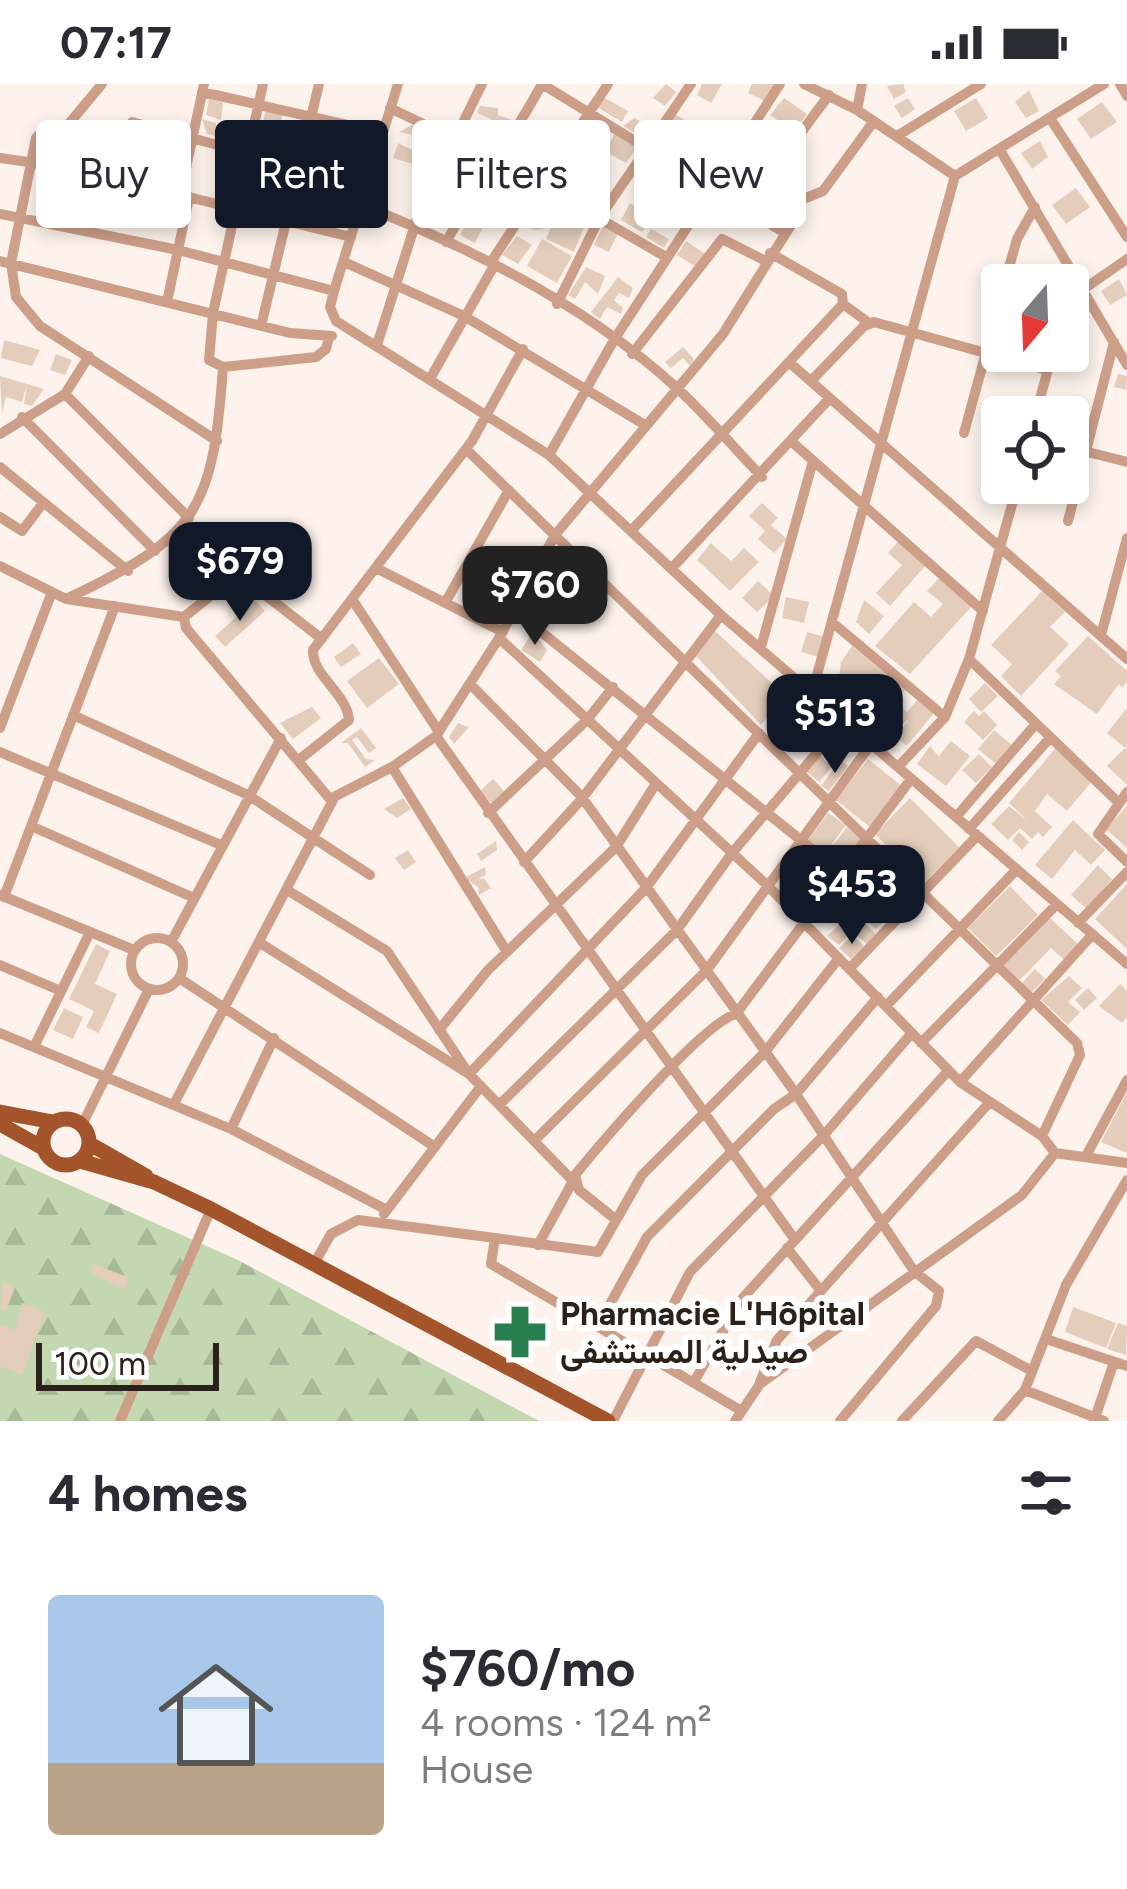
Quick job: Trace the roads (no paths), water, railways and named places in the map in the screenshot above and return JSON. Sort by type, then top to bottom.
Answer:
[{"type":"main road","points":[[0,1112],[53,1122],[63,1118],[82,1125],[90,1144],[154,1182],[610,1421]]},
{"type":"main road","points":[[43,1148],[53,1122]]},
{"type":"main road","points":[[0,1124],[43,1148],[63,1166],[80,1161],[154,1182]]},
{"type":"main road","points":[[80,1161],[90,1144]]},
{"type":"street","points":[[101,84],[67,126],[39,132],[5,262],[21,305],[40,326],[217,441]]},
{"type":"street","points":[[256,120],[263,84]]},
{"type":"street","points":[[311,120],[319,84]]},
{"type":"street","points":[[386,120],[398,84]]},
{"type":"street","points":[[465,120],[482,84]]},
{"type":"street","points":[[522,120],[542,84],[634,138]]},
{"type":"street","points":[[582,120],[608,84]]},
{"type":"street","points":[[665,120],[691,84]]},
{"type":"street","points":[[756,120],[780,84]]},
{"type":"street","points":[[804,84],[857,110],[955,176]]},
{"type":"street","points":[[857,110],[862,84]]},
{"type":"street","points":[[897,136],[981,84]]},
{"type":"street","points":[[1120,84],[1127,96]]},
{"type":"street","points":[[812,693],[867,508],[955,176],[1098,86]]},
{"type":"street","points":[[191,146],[203,88],[259,106],[329,120]]},
{"type":"street","points":[[806,125],[829,94]]},
{"type":"street","points":[[389,108],[416,120]]},
{"type":"street","points":[[1050,118],[1127,237]]},
{"type":"street","points":[[806,198],[823,191],[874,121]]},
{"type":"street","points":[[192,137],[215,143]]},
{"type":"street","points":[[1000,150],[1070,264]]},
{"type":"street","points":[[0,158],[36,161]]},
{"type":"street","points":[[610,203],[634,166]]},
{"type":"street","points":[[1010,264],[1035,207]]},
{"type":"street","points":[[0,214],[178,250],[334,291]]},
{"type":"street","points":[[610,224],[667,257]]},
{"type":"street","points":[[167,302],[181,228]]},
{"type":"street","points":[[233,228],[212,313],[209,360],[223,368],[316,357],[326,349],[329,337]]},
{"type":"street","points":[[261,326],[288,228]]},
{"type":"street","points":[[317,228],[351,237]]},
{"type":"street","points":[[354,228],[334,291],[333,316],[347,332],[430,377],[549,455],[721,615],[1126,963]]},
{"type":"street","points":[[377,346],[416,228]]},
{"type":"street","points":[[418,228],[493,263],[614,340],[676,388],[762,477]]},
{"type":"street","points":[[446,242],[454,228]]},
{"type":"street","points":[[430,377],[514,228]]},
{"type":"street","points":[[557,304],[595,228]]},
{"type":"street","points":[[549,455],[685,228]]},
{"type":"street","points":[[779,228],[785,232]]},
{"type":"street","points":[[174,1104],[333,800],[438,734],[501,635],[555,535],[736,317],[788,228]]},
{"type":"street","points":[[632,354],[722,239],[842,294],[843,304],[869,323],[981,353]]},
{"type":"street","points":[[1089,281],[1127,259]]},
{"type":"street","points":[[5,262],[261,326],[329,337],[347,332]]},
{"type":"street","points":[[344,262],[464,316],[645,424]]},
{"type":"street","points":[[1089,296],[1127,365]]},
{"type":"street","points":[[631,530],[843,304]]},
{"type":"street","points":[[811,381],[869,323]]},
{"type":"street","points":[[1089,440],[1114,342]]},
{"type":"street","points":[[300,759],[349,720],[347,706],[312,658],[322,639],[466,449],[524,349]]},
{"type":"street","points":[[0,434],[64,394],[89,356]]},
{"type":"street","points":[[790,362],[1127,659]]},
{"type":"street","points":[[66,598],[128,571],[190,518],[208,483],[223,368]]},
{"type":"street","points":[[964,433],[981,372]]},
{"type":"street","points":[[64,394],[190,518]]},
{"type":"street","points":[[672,568],[762,477],[830,398]]},
{"type":"street","points":[[22,417],[155,551]]},
{"type":"street","points":[[792,442],[983,611]]},
{"type":"street","points":[[466,449],[1080,1048],[1042,1136]]},
{"type":"street","points":[[1089,453],[1127,462]]},
{"type":"street","points":[[761,647],[813,461]]},
{"type":"street","points":[[0,467],[128,571]]},
{"type":"street","points":[[445,603],[508,490]]},
{"type":"street","points":[[0,517],[22,531],[44,503]]},
{"type":"street","points":[[898,767],[945,717],[969,659],[1012,504]]},
{"type":"street","points":[[1068,521],[1072,504]]},
{"type":"street","points":[[1101,635],[1127,538]]},
{"type":"street","points":[[376,568],[501,635],[586,720],[769,886],[960,1082],[1042,1136],[1055,1153],[1127,1163]]},
{"type":"street","points":[[2,571],[66,598],[184,617],[238,574],[322,639]]},
{"type":"street","points":[[0,728],[52,592]]},
{"type":"street","points":[[352,599],[488,812],[763,1196],[821,1291]]},
{"type":"street","points":[[115,606],[2,896],[134,950]]},
{"type":"street","points":[[515,611],[646,711],[898,918]]},
{"type":"street","points":[[524,862],[581,800],[721,615]]},
{"type":"street","points":[[184,617],[186,628],[333,800]]},
{"type":"street","points":[[833,623],[945,717]]},
{"type":"street","points":[[969,659],[1034,726],[1123,797],[1098,834],[1127,862]]},
{"type":"street","points":[[470,684],[581,800],[796,1094],[914,1271],[937,1287],[936,1306],[840,1421]]},
{"type":"street","points":[[488,812],[586,720],[613,688]]},
{"type":"street","points":[[73,715],[248,794],[370,875]]},
{"type":"street","points":[[499,1105],[677,930],[732,853],[844,721]]},
{"type":"street","points":[[956,817],[1034,726]]},
{"type":"street","points":[[469,1074],[646,888],[759,733]]},
{"type":"street","points":[[171,942],[280,738]]},
{"type":"street","points":[[850,968],[923,892],[1049,739]]},
{"type":"street","points":[[534,1141],[707,970],[871,744]]},
{"type":"street","points":[[0,752],[221,845]]},
{"type":"street","points":[[392,767],[507,952]]},
{"type":"street","points":[[538,1245],[573,1181],[604,1139],[723,1019],[736,1014],[911,779]]},
{"type":"street","points":[[439,1030],[507,952],[616,847],[656,784]]},
{"type":"street","points":[[31,826],[194,898]]},
{"type":"street","points":[[598,1326],[647,1238],[1017,869]]},
{"type":"street","points":[[1078,922],[1127,872]]},
{"type":"street","points":[[287,890],[387,951],[469,1074],[614,1218]]},
{"type":"street","points":[[610,1421],[690,1273],[916,1039],[1056,905]]},
{"type":"street","points":[[34,1048],[90,932]]},
{"type":"street","points":[[960,1082],[1092,935]]},
{"type":"street","points":[[151,939],[171,942],[182,959],[179,978],[169,988],[149,989],[133,976],[134,950],[151,939]]},
{"type":"street","points":[[260,943],[469,1074]]},
{"type":"street","points":[[314,1264],[331,1234],[346,1222],[378,1221],[595,1254],[642,1175],[765,1052],[839,958]]},
{"type":"street","points":[[0,965],[61,991]]},
{"type":"street","points":[[179,978],[435,1147]]},
{"type":"street","points":[[82,1125],[149,989]]},
{"type":"street","points":[[0,1033],[231,1129],[387,1210]]},
{"type":"street","points":[[231,1129],[274,1038]]},
{"type":"street","points":[[694,1382],[731,1313],[948,1070]]},
{"type":"street","points":[[1086,1156],[1127,1080]]},
{"type":"street","points":[[378,1221],[481,1086]]},
{"type":"street","points":[[494,1238],[491,1264],[647,1353],[738,1416],[760,1384],[777,1340],[988,1104]]},
{"type":"street","points":[[760,1384],[1022,1195],[1055,1153]]},
{"type":"street","points":[[998,1421],[1025,1390],[1082,1253],[1127,1180]]},
{"type":"street","points":[[120,1421],[211,1209]]},
{"type":"street","points":[[1025,1390],[1098,1420],[1121,1364],[1046,1339]]},
{"type":"street","points":[[902,1421],[976,1341],[1032,1371]]},
{"type":"street","points":[[1059,1421],[1068,1407]]},
{"type":"place","name":"Pharmacie L'Hôpital صيدلية المستشفى","points":[[520,1332]]}]
